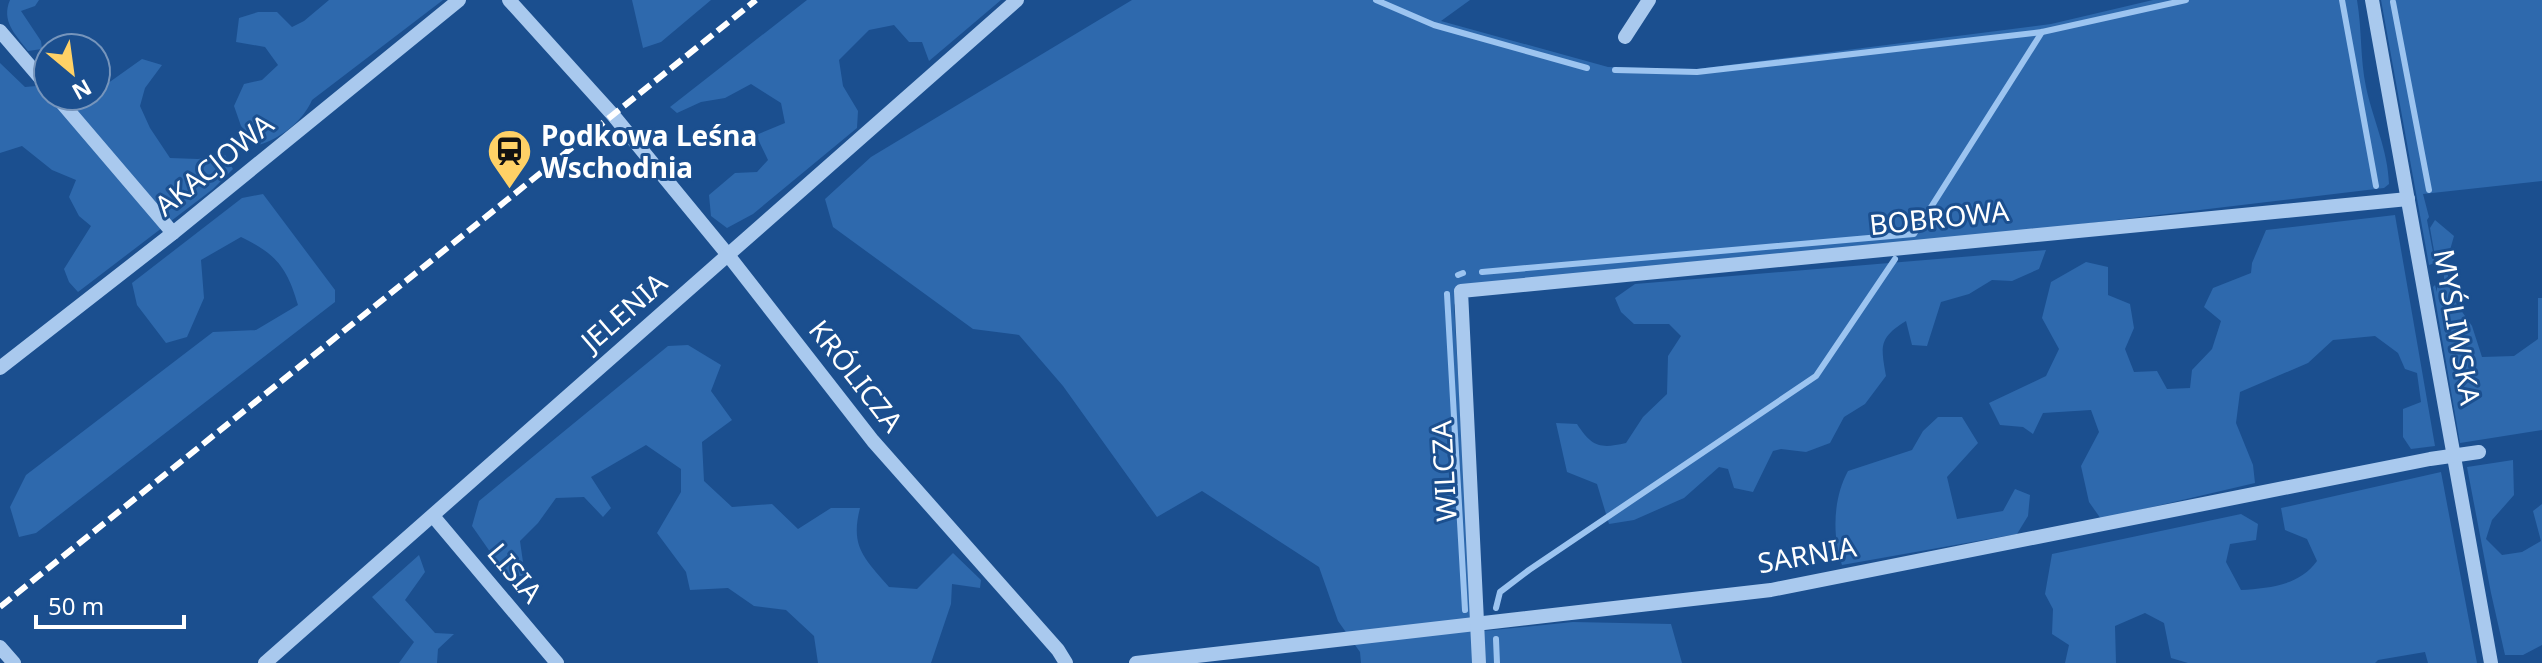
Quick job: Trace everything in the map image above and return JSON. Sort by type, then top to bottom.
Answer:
[{"type":"street","name":"AKACJOWA","points":[[0,368],[173,233],[459,0]]},
{"type":"street","name":"KRÓLICZA","points":[[509,0],[613,115],[728,255],[873,441],[1058,650],[1066,663]]},
{"type":"street","name":"JELENIA","points":[[265,663],[1017,0]]},
{"type":"street","points":[[1625,37],[1649,0]]},
{"type":"street","name":"MYŚLIWSKA","points":[[2372,0],[2491,663]]},
{"type":"street","points":[[0,31],[32,68]]},
{"type":"street","points":[[70,112],[173,233]]},
{"type":"street","name":"BOBROWA","points":[[1475,289],[2408,199]]},
{"type":"street","name":"WILCZA","points":[[1475,289],[1461,291],[1479,663]]},
{"type":"street","name":"SARNIA","points":[[1136,663],[1771,590],[2479,452]]},
{"type":"street","name":"LISIA","points":[[433,516],[557,663]]},
{"type":"street","points":[[0,647],[14,663]]},
{"type":"shaded area","points":[[10,0],[39,0],[35,6],[21,11],[35,32],[32,32],[32,50],[28,51],[14,33],[8,21]]},
{"type":"shaded area","points":[[329,0],[443,0],[312,100],[290,128],[258,145],[241,126],[234,106],[244,84],[262,80],[278,65],[265,47],[236,42],[239,18],[258,12],[277,12],[292,27]]},
{"type":"shaded area","points":[[632,0],[711,0],[661,42],[643,48]]},
{"type":"shaded area","points":[[807,0],[1001,0],[929,61],[922,42],[909,42],[894,25],[869,30],[839,60],[843,86],[858,111],[857,128],[753,214],[727,228],[711,216],[709,195],[735,173],[757,172],[768,160],[756,135],[785,123],[781,103],[751,84],[725,98],[701,102],[677,113],[670,107]]},
{"type":"shaded area","points":[[1132,0],[1470,0],[1441,21],[1608,67],[1697,69],[2051,24],[2153,0],[2357,0],[2364,76],[2386,159],[2389,184],[2384,188],[1915,244],[1465,286],[1454,305],[1473,632],[1573,622],[1671,624],[1682,663],[1361,663],[1360,652],[1338,621],[1319,567],[1202,491],[1157,517],[1063,386],[1019,335],[973,329],[833,227],[825,199],[871,157]]},
{"type":"shaded area","points":[[2381,0],[2542,0],[2542,181],[2423,194],[2435,263],[2429,265]]},
{"type":"shaded area","points":[[142,59],[162,65],[145,88],[140,106],[170,158],[198,159],[225,155],[233,169],[213,189],[78,292],[69,282],[64,269],[91,226],[79,216],[69,197],[76,180],[52,170],[22,146],[0,153],[0,63],[25,87],[32,86],[32,112],[112,112],[112,80]]},
{"type":"shaded area","points":[[263,194],[335,290],[335,302],[36,533],[19,537],[10,507],[26,475],[213,332],[256,330],[298,305],[278,263],[263,249],[241,237],[201,260],[204,298],[187,337],[166,343],[137,305],[132,283],[242,198]]},
{"type":"shaded area","points":[[2395,215],[2435,446],[2411,449],[2403,437],[2403,409],[2421,402],[2417,373],[2405,369],[2398,353],[2375,336],[2333,340],[2308,363],[2240,392],[2236,423],[2253,465],[2255,483],[2101,519],[2089,502],[2081,466],[2099,432],[2091,410],[2043,413],[2033,434],[2023,427],[2000,425],[1989,403],[2046,376],[2059,349],[2042,318],[2051,282],[2086,262],[2108,267],[2108,295],[2130,304],[2134,328],[2125,349],[2134,372],[2157,371],[2167,389],[2190,388],[2192,370],[2212,349],[2221,321],[2204,307],[2213,288],[2251,273],[2266,230]]},
{"type":"shaded area","points":[[2435,220],[2454,236],[2446,264],[2451,296],[2472,326],[2482,357],[2514,356],[2538,339],[2538,298],[2542,298],[2542,430],[2460,443],[2433,287],[2435,285],[2437,292],[2437,287],[2444,280],[2444,271],[2436,262],[2430,228]]},
{"type":"shaded area","points":[[2046,250],[2039,269],[2012,281],[1992,280],[1969,294],[1941,302],[1927,346],[1912,345],[1906,321],[1897,327],[1884,344],[1886,376],[1865,404],[1844,417],[1830,443],[1806,452],[1773,451],[1753,492],[1734,488],[1728,469],[1719,467],[1684,498],[1634,520],[1609,524],[1597,484],[1567,472],[1556,423],[1577,424],[1587,438],[1603,446],[1626,443],[1643,417],[1667,394],[1668,356],[1681,336],[1669,324],[1634,324],[1621,312],[1615,298],[1635,284]]},
{"type":"shaded area","points":[[688,345],[721,365],[711,391],[732,420],[702,442],[704,481],[732,507],[772,504],[798,529],[831,508],[860,508],[857,533],[861,551],[889,587],[917,589],[953,553],[981,580],[980,588],[952,584],[951,604],[931,663],[818,663],[814,636],[786,610],[754,606],[728,588],[690,590],[686,572],[657,533],[681,492],[681,469],[646,445],[591,477],[611,508],[603,517],[584,497],[556,498],[520,541],[525,576],[507,576],[472,526],[479,501],[668,346]]},
{"type":"shaded area","points":[[1938,417],[1962,417],[1978,443],[1947,477],[1957,519],[2003,511],[2015,489],[2030,495],[2028,516],[2017,534],[1842,565],[1836,517],[1839,493],[1848,471],[1912,450],[1923,431]]},
{"type":"shaded area","points":[[2513,460],[2514,495],[2492,520],[2486,539],[2502,555],[2522,552],[2541,541],[2533,511],[2542,504],[2542,645],[2523,655],[2505,655],[2467,467]]},
{"type":"shaded area","points":[[2441,472],[2477,663],[2428,663],[2425,652],[2375,663],[2188,663],[2171,658],[2164,623],[2145,613],[2115,626],[2116,663],[2065,663],[2069,645],[2052,634],[2053,609],[2045,594],[2052,554],[2241,514],[2258,524],[2256,540],[2230,544],[2226,562],[2241,590],[2273,587],[2301,576],[2317,561],[2307,539],[2285,530],[2281,508]]},
{"type":"shaded area","points":[[419,555],[425,572],[405,600],[435,633],[454,634],[438,649],[437,663],[399,663],[414,642],[372,597]]},
{"type":"waterway","points":[[1376,0],[1434,25],[1587,68]]},
{"type":"waterway","points":[[1615,70],[1697,72],[2042,32],[2186,0]]},
{"type":"waterway","points":[[2342,0],[2376,186]]},
{"type":"waterway","points":[[2393,2],[2429,190]]},
{"type":"waterway","points":[[1482,272],[1914,234],[2042,32]]},
{"type":"waterway","points":[[1496,608],[1500,592],[1529,570],[1816,376],[1895,259]]},
{"type":"waterway","points":[[1458,275],[1463,273]]},
{"type":"waterway","points":[[1447,294],[1465,610]]},
{"type":"waterway","points":[[1496,639],[1497,663]]},
{"type":"railway","points":[[0,607],[756,0]]},
{"type":"place","name":"Podkowa Leśna Wschodnia","points":[[510,191]]}]
